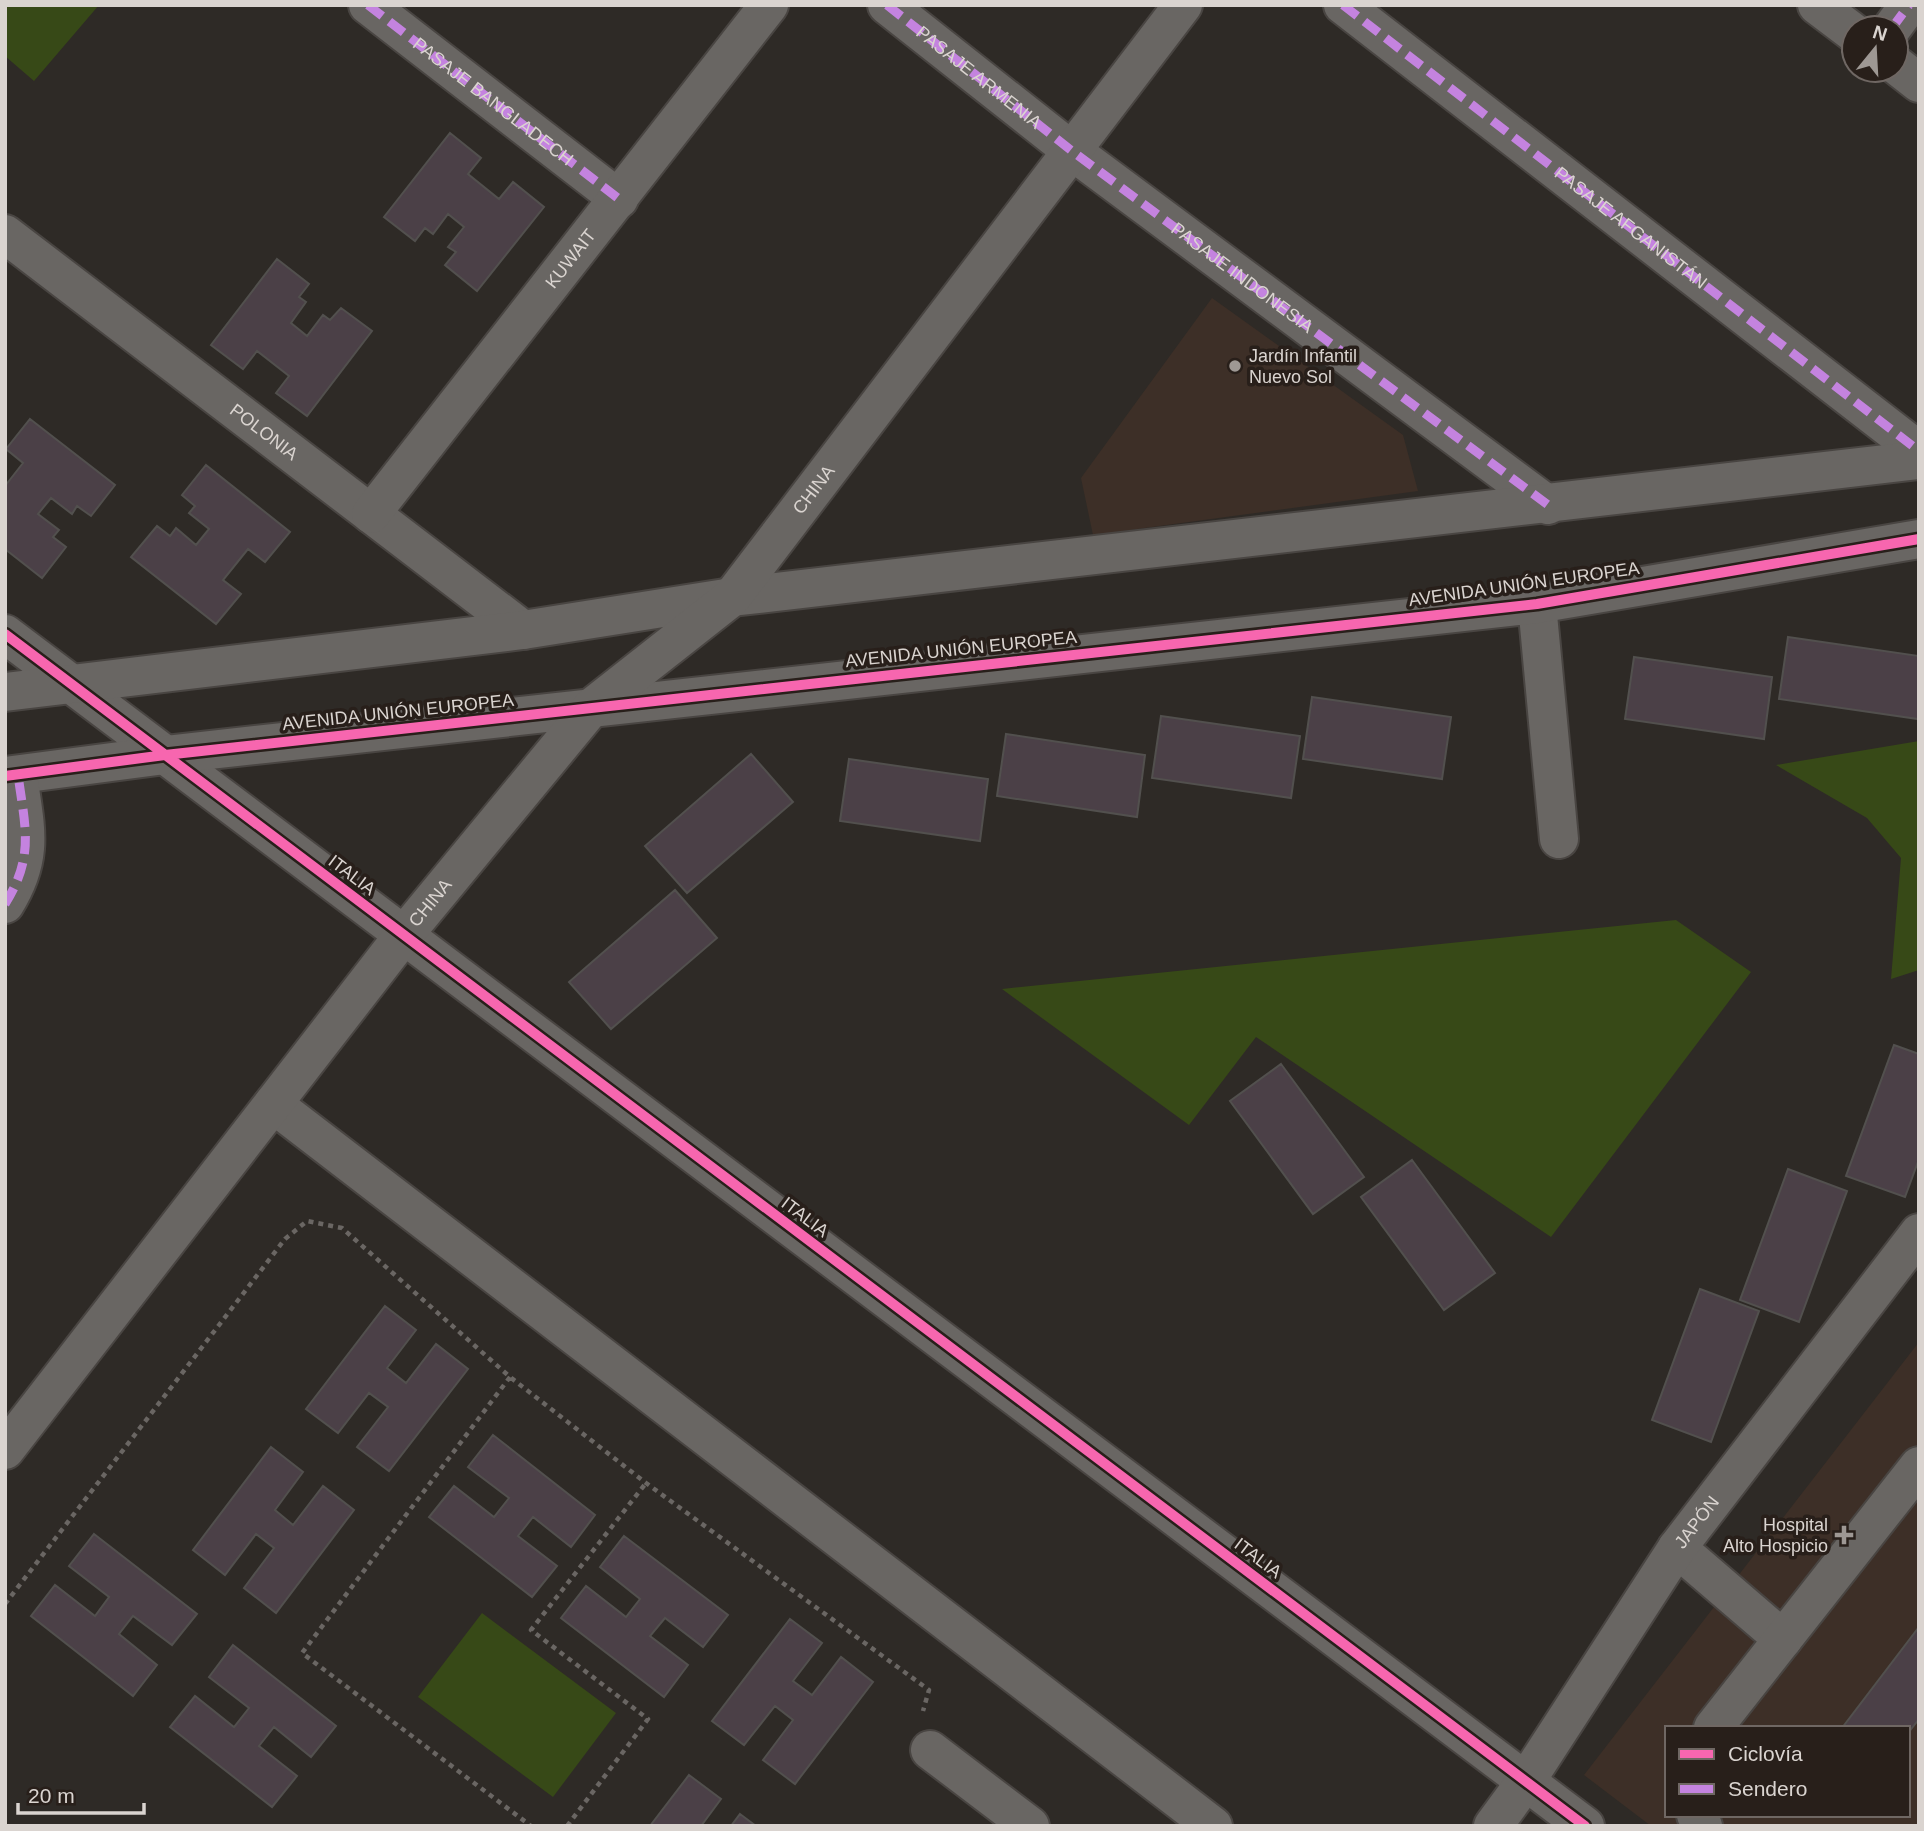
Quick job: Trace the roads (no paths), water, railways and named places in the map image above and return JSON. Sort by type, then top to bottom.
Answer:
[{"type":"street","name":"PASAJE BANGLADECH","points":[[368,5],[619,199]]},
{"type":"street","name":"KUWAIT","points":[[371,514],[769,5]]},
{"type":"street","name":"PASAJE ARMENIA","points":[[887,5],[1072,151]]},
{"type":"street","name":"CHINA","points":[[5,1450],[402,936],[591,708],[732,597],[1183,5]]},
{"type":"street","name":"PASAJE AFGANISTÁN","points":[[1343,5],[1919,451]]},
{"type":"street","points":[[1817,5],[1840,22]]},
{"type":"street","name":"PASAJE INDONESIA","points":[[1072,151],[1548,505]]},
{"type":"street","name":"POLONIA","points":[[5,234],[523,630]]},
{"type":"street","points":[[5,692],[523,630],[732,597],[1548,505],[1919,460]]},
{"type":"street","name":"AVENIDA UNIÓN EUROPEA","points":[[12,776],[165,755],[1537,604],[1919,539]]},
{"type":"street","points":[[1537,604],[1559,839]]},
{"type":"street","name":"ITALIA","points":[[5,634],[1585,1826]]},
{"type":"street","points":[[5,904],[20,881],[27,843],[12,776]]},
{"type":"street","points":[[273,1104],[1213,1826]]},
{"type":"street","name":"JAPÓN","points":[[1493,1826],[1526,1781],[1677,1548],[1919,1233]]},
{"type":"street","points":[[1715,1726],[1918,1469]]},
{"type":"street","points":[[1677,1548],[1783,1639]]},
{"type":"street","points":[[930,1750],[1030,1826]]},
{"type":"place","name":"Jardín Infantil Nuevo Sol","points":[[1235,366]]},
{"type":"place","name":"Hospital Alto Hospicio","points":[[1844,1535]]}]
